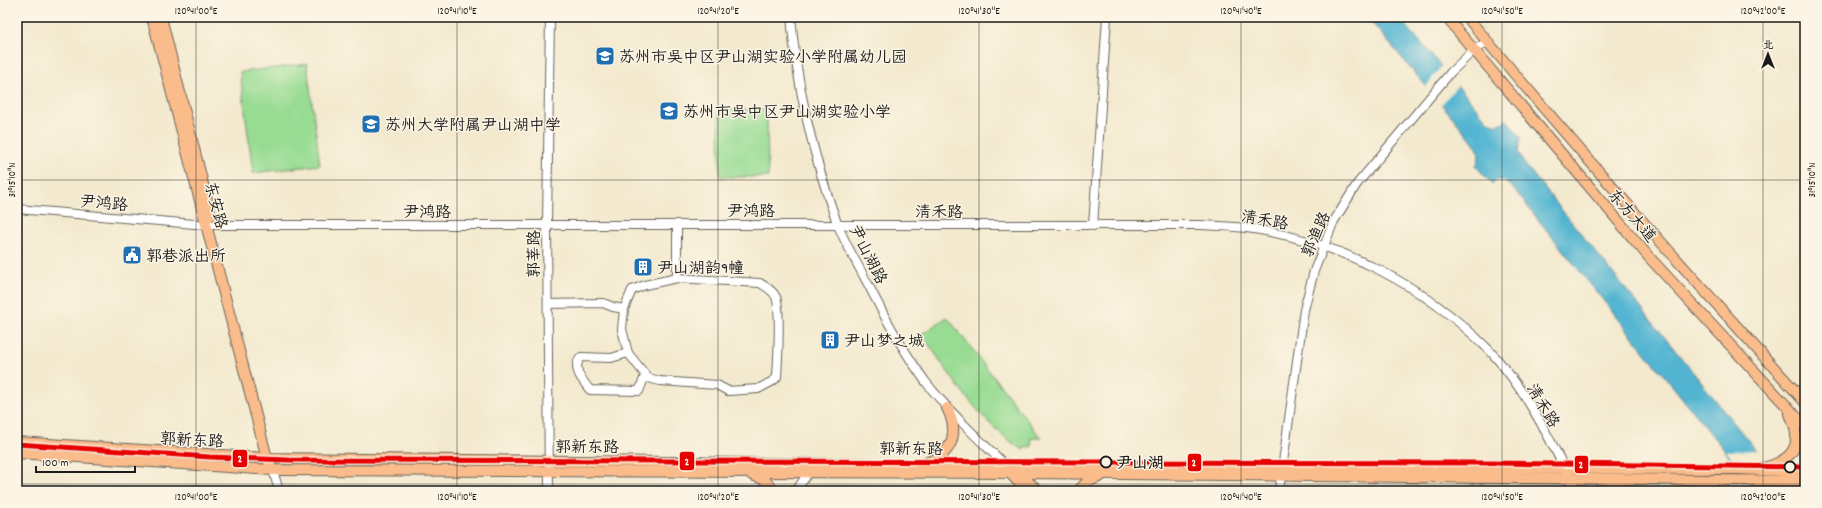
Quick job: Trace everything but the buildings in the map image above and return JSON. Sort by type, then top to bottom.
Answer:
[{"type":"main road","name":"东安路","points":[[152,17],[210,225],[274,470]]},
{"type":"main road","name":"东安路","points":[[161,17],[210,225]]},
{"type":"main road","name":"东方大道","points":[[1446,17],[1648,256],[1805,426]]},
{"type":"main road","name":"东方大道","points":[[1467,17],[1541,106],[1621,198],[1805,402]]},
{"type":"main road","points":[[1773,468],[1788,457],[1796,444],[1796,428],[1785,406]]},
{"type":"main road","points":[[924,463],[942,455],[950,443],[954,428],[953,419],[947,408]]},
{"type":"main road","name":"郭新东路","points":[[17,442],[270,458],[742,472],[924,463],[1006,469]]},
{"type":"main road","name":"郭新东路","points":[[17,453],[274,470],[549,466],[1281,472],[1569,479],[1805,480]]},
{"type":"main road","name":"郭新东路","points":[[1020,473],[1106,474],[1565,468],[1773,468]]},
{"type":"main road","points":[[1773,468],[1805,472]]},
{"type":"main road","name":"尹山湖路","points":[[1006,469],[1020,473],[1038,491]]},
{"type":"main road","name":"尹山湖路","points":[[1006,469],[1027,491]]},
{"type":"main road","points":[[742,472],[764,479],[774,491]]},
{"type":"main road","points":[[1078,491],[1087,482],[1106,474]]},
{"type":"street","name":"郭莘路","points":[[549,491],[547,224],[550,17]]},
{"type":"street","name":"尹山湖路","points":[[791,17],[795,58],[803,108],[815,152],[838,224],[891,329],[926,381],[947,408],[1006,469]]},
{"type":"street","points":[[1093,226],[1107,17]]},
{"type":"street","name":"郭渔路","points":[[1279,491],[1304,310],[1314,271],[1334,221],[1357,184],[1430,96],[1451,72],[1474,50],[1487,42]]},
{"type":"street","name":"尹鸿路","points":[[17,209],[210,225],[838,224]]},
{"type":"street","points":[[677,224],[677,278]]},
{"type":"street","name":"清禾路","points":[[838,224],[1093,226],[1202,225],[1253,229],[1324,245],[1350,256],[1406,285],[1444,311],[1488,350],[1527,401],[1565,468],[1575,491]]},
{"type":"street","points":[[677,278],[760,283],[770,289],[776,298],[778,325],[777,377],[773,381],[758,389],[728,391],[717,385],[660,381],[645,376],[628,353],[622,329],[624,309],[632,290],[645,285],[677,278]]},
{"type":"street","points":[[548,304],[603,303],[624,309]]},
{"type":"street","points":[[628,353],[611,358],[581,357],[577,362],[577,369],[590,390],[638,391],[645,376]]},
{"type":"street","points":[[796,491],[808,468]]},
{"type":"street","name":"东安路","points":[[274,470],[279,491]]},
{"type":"green space","points":[[307,64],[320,165],[253,173],[240,72]]},
{"type":"green space","points":[[719,110],[767,110],[768,177],[720,177]]},
{"type":"green space","points":[[947,317],[1041,438],[1031,438],[1032,446],[1022,449],[993,427],[966,397],[922,334]]},
{"type":"water","points":[[1367,17],[1399,17],[1485,118],[1493,124],[1501,123],[1506,119],[1521,137],[1518,151],[1523,162],[1789,491],[1757,491],[1511,186],[1504,180],[1497,180],[1492,184],[1476,166],[1479,155],[1473,142]]},
{"type":"pier","points":[[1442,65],[1458,85],[1440,106],[1425,88]]},
{"type":"pier","points":[[1759,450],[1791,491],[1760,491],[1726,451]]},
{"type":"transit line","name":"2","points":[[17,444],[210,457],[289,460],[1489,463],[1805,467]]},
{"type":"place","name":"苏州市吴中区尹山湖实验小学附属幼儿园","points":[[605,56]]},
{"type":"place","name":"苏州市吴中区尹山湖实验小学","points":[[669,111]]},
{"type":"place","name":"苏州大学附属尹山湖中学","points":[[371,124]]},
{"type":"place","name":"郭巷派出所","points":[[132,255]]},
{"type":"place","name":"尹山湖韵9幢","points":[[643,267]]},
{"type":"place","name":"尹山梦之城","points":[[830,340]]},
{"type":"place","name":"尹山湖","points":[[1106,462]]}]
